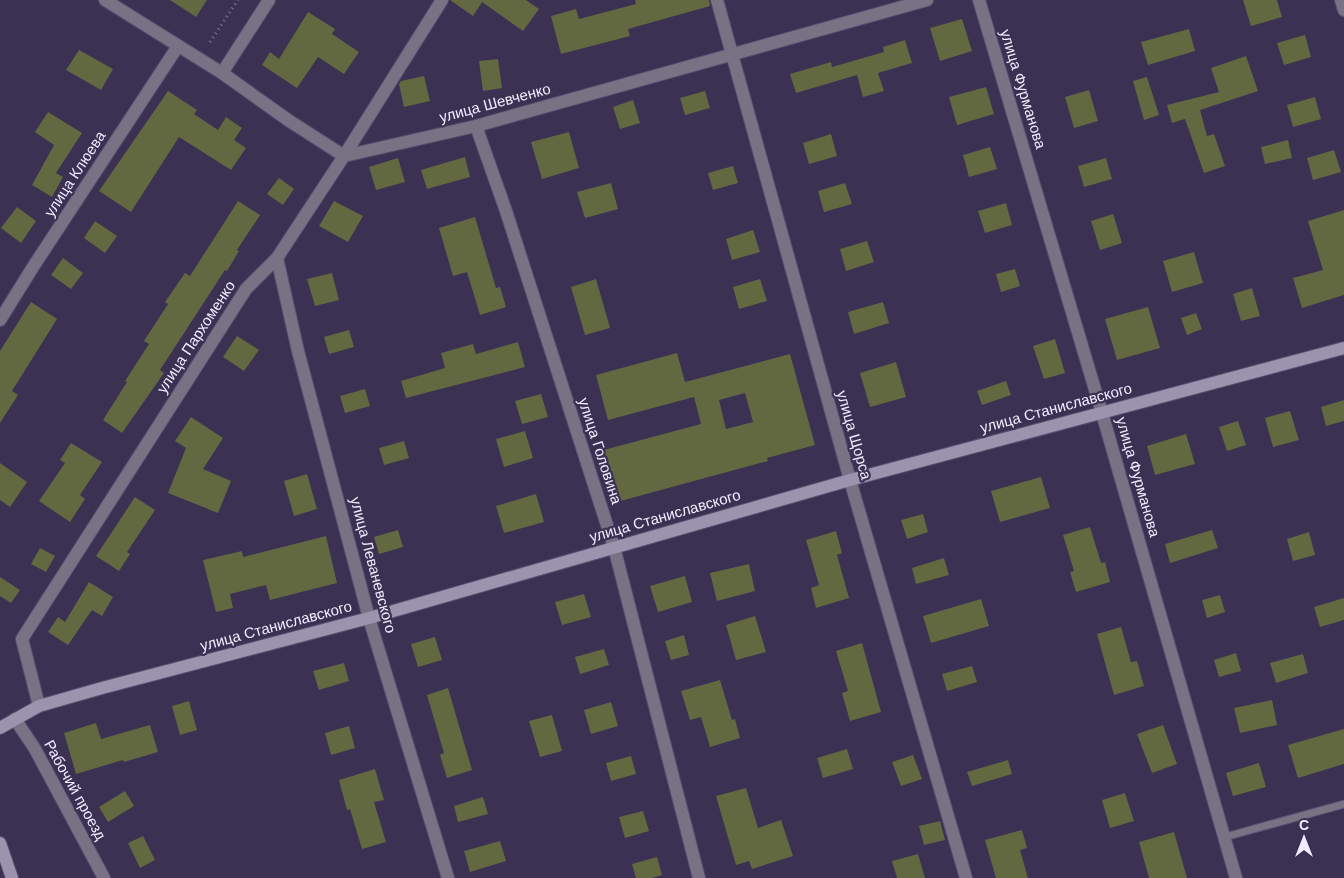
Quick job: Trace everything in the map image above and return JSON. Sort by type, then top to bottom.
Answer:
[{"type":"street","points":[[106,0],[222,73],[288,120],[344,156]]},
{"type":"street","points":[[222,73],[269,0]]},
{"type":"street","name":"улица Пархоменко","points":[[39,706],[22,639],[246,289],[277,258],[442,0]]},
{"type":"street","name":"улица Щорса","points":[[717,0],[850,480],[966,878]]},
{"type":"street","name":"улица Шевченко","points":[[344,156],[476,126],[732,56],[926,0]]},
{"type":"street","name":"улица Фурманова","points":[[979,0],[1102,413],[1236,878]]},
{"type":"street","points":[[1341,0],[1344,10]]},
{"type":"street","name":"улица Клюева","points":[[0,320],[178,46]]},
{"type":"street","name":"улица Головина","points":[[476,126],[506,211],[614,547],[698,878]]},
{"type":"street","name":"улица Леваневского","points":[[277,258],[298,351],[369,618],[448,878]]},
{"type":"street","name":"улица Станиславского","points":[[0,728],[39,706],[102,688],[369,618],[850,480],[1344,348]]},
{"type":"street","name":"Рабочий проезд","points":[[16,720],[35,750],[104,878]]},
{"type":"street","points":[[0,843],[12,878]]},
{"type":"lane","points":[[1225,837],[1344,804]]},
{"type":"path","points":[[210,42],[238,0]]},
{"type":"building","points":[[170,0],[207,0],[196,17]]},
{"type":"building","points":[[450,0],[526,0],[539,9],[523,31],[482,2],[473,16]]},
{"type":"building","points":[[635,0],[709,0],[710,6],[628,29],[630,36],[561,54],[551,16],[576,9],[579,19],[636,4]]},
{"type":"building","points":[[1243,0],[1277,0],[1282,17],[1251,26]]},
{"type":"building","points":[[308,12],[335,29],[332,34],[359,52],[344,74],[318,57],[297,88],[262,65],[270,52],[279,59]]},
{"type":"building","points":[[962,19],[972,51],[940,61],[930,28]]},
{"type":"building","points":[[1189,29],[1195,51],[1148,65],[1141,42]]},
{"type":"building","points":[[1305,35],[1311,57],[1284,65],[1277,43]]},
{"type":"building","points":[[905,40],[912,63],[878,73],[884,91],[863,97],[857,75],[796,93],[790,74],[831,62],[832,67],[884,52],[883,47]]},
{"type":"building","points":[[79,50],[113,69],[101,90],[66,70]]},
{"type":"building","points":[[1246,56],[1258,91],[1200,110],[1207,136],[1214,134],[1225,166],[1204,173],[1185,119],[1172,123],[1167,105],[1219,92],[1211,68]]},
{"type":"building","points":[[498,59],[502,88],[483,91],[479,61]]},
{"type":"building","points":[[424,76],[430,101],[404,107],[399,84],[401,81]]},
{"type":"building","points":[[1147,77],[1159,115],[1144,120],[1133,81]]},
{"type":"building","points":[[986,87],[994,114],[957,125],[949,97]]},
{"type":"building","points":[[1089,90],[1098,121],[1074,128],[1065,97]]},
{"type":"building","points":[[168,91],[197,110],[194,114],[218,130],[226,117],[242,128],[234,140],[246,148],[231,170],[179,137],[131,212],[99,191]]},
{"type":"building","points":[[705,91],[710,108],[685,115],[680,98]]},
{"type":"building","points":[[1315,97],[1321,119],[1293,127],[1287,105]]},
{"type":"building","points":[[633,100],[640,123],[620,129],[613,107]]},
{"type":"building","points":[[48,112],[82,133],[56,173],[63,177],[52,197],[32,185],[54,145],[35,132]]},
{"type":"building","points":[[569,132],[579,168],[542,179],[531,142]]},
{"type":"building","points":[[831,134],[837,156],[809,164],[803,143]]},
{"type":"building","points":[[1288,140],[1292,158],[1265,164],[1261,147]]},
{"type":"building","points":[[990,147],[997,169],[969,177],[963,155]]},
{"type":"building","points":[[1334,150],[1341,172],[1313,180],[1307,158]]},
{"type":"building","points":[[465,157],[470,177],[427,189],[421,170]]},
{"type":"building","points":[[398,158],[405,182],[376,190],[369,167]]},
{"type":"building","points":[[1106,158],[1112,179],[1084,187],[1078,166]]},
{"type":"building","points":[[733,166],[738,183],[713,190],[708,173]]},
{"type":"building","points":[[279,178],[294,189],[283,205],[267,194]]},
{"type":"building","points":[[611,183],[618,209],[585,218],[577,192]]},
{"type":"building","points":[[845,183],[852,204],[824,212],[818,191]]},
{"type":"building","points":[[238,201],[260,215],[237,250],[239,251],[227,271],[225,270],[160,370],[164,373],[122,433],[103,420],[149,344],[144,341],[168,304],[165,302],[185,273],[190,276]]},
{"type":"building","points":[[334,201],[363,216],[348,242],[319,226]]},
{"type":"building","points":[[1006,203],[1012,225],[985,233],[978,211]]},
{"type":"building","points":[[17,207],[36,221],[21,243],[1,228]]},
{"type":"building","points":[[1344,210],[1344,295],[1302,308],[1293,278],[1323,270],[1308,221]]},
{"type":"building","points":[[1113,214],[1122,243],[1100,250],[1091,221]]},
{"type":"building","points":[[475,217],[496,288],[500,287],[506,307],[480,315],[467,272],[453,276],[439,228]]},
{"type":"building","points":[[95,221],[117,236],[105,253],[84,238]]},
{"type":"building","points":[[753,230],[760,252],[732,260],[726,239]]},
{"type":"building","points":[[867,241],[874,262],[846,271],[840,249]]},
{"type":"building","points":[[1194,252],[1203,283],[1172,292],[1163,261]]},
{"type":"building","points":[[63,258],[83,273],[71,289],[51,275]]},
{"type":"building","points":[[1015,269],[1020,286],[1001,292],[996,274]]},
{"type":"building","points":[[332,273],[339,300],[315,306],[307,279]]},
{"type":"building","points":[[596,279],[610,328],[585,335],[571,287]]},
{"type":"building","points":[[760,279],[767,301],[739,309],[733,287]]},
{"type":"building","points":[[1252,288],[1260,316],[1241,321],[1233,294]]},
{"type":"building","points":[[31,302],[57,319],[12,391],[18,395],[0,423],[0,351]]},
{"type":"building","points":[[883,302],[889,323],[854,334],[848,312]]},
{"type":"building","points":[[1148,307],[1160,348],[1117,360],[1105,319]]},
{"type":"building","points":[[1196,313],[1202,329],[1187,335],[1181,318]]},
{"type":"building","points":[[349,330],[354,347],[329,354],[324,337]]},
{"type":"building","points":[[237,336],[259,350],[244,371],[223,357]]},
{"type":"building","points":[[1055,339],[1065,373],[1044,379],[1033,346]]},
{"type":"building","points":[[518,342],[525,367],[406,398],[401,381],[445,368],[441,353],[473,344],[476,354]]},
{"type":"building","points":[[677,353],[685,382],[790,354],[815,445],[767,458],[768,461],[613,503],[600,451],[701,424],[694,397],[608,420],[596,375]],"holes":[[[745,393],[753,422],[726,429],[719,400]]]},
{"type":"building","points":[[896,362],[906,397],[870,407],[860,373]]},
{"type":"building","points":[[1006,381],[1011,395],[982,405],[977,391]]},
{"type":"building","points":[[365,389],[370,406],[345,413],[340,396]]},
{"type":"building","points":[[541,394],[548,417],[522,424],[515,401]]},
{"type":"building","points":[[1344,400],[1344,421],[1326,426],[1321,407]]},
{"type":"building","points":[[1290,411],[1299,440],[1273,447],[1265,418]]},
{"type":"building","points":[[191,417],[223,438],[203,469],[231,481],[218,513],[168,493],[186,448],[175,441]]},
{"type":"building","points":[[1238,421],[1246,445],[1227,451],[1219,427]]},
{"type":"building","points":[[525,431],[533,458],[504,467],[496,439]]},
{"type":"building","points":[[1186,434],[1195,464],[1155,475],[1147,446]]},
{"type":"building","points":[[404,441],[409,458],[384,465],[379,448]]},
{"type":"building","points":[[71,443],[102,462],[80,495],[85,499],[70,522],[39,501],[65,463],[60,460]]},
{"type":"building","points":[[0,463],[27,482],[10,507],[0,500]]},
{"type":"building","points":[[307,474],[317,509],[294,516],[284,481]]},
{"type":"building","points":[[1041,477],[1050,508],[1000,522],[991,491]]},
{"type":"building","points":[[536,494],[544,522],[504,533],[496,506]]},
{"type":"building","points":[[135,497],[155,510],[127,552],[130,554],[119,571],[96,556]]},
{"type":"building","points":[[923,514],[928,532],[907,539],[901,520]]},
{"type":"building","points":[[1090,527],[1101,563],[1105,562],[1110,582],[1076,592],[1070,572],[1074,571],[1063,535]]},
{"type":"building","points":[[398,530],[403,547],[379,554],[374,537]]},
{"type":"building","points":[[1212,530],[1218,548],[1170,563],[1165,544]]},
{"type":"building","points":[[836,531],[842,553],[837,555],[849,598],[816,608],[811,588],[819,585],[806,540]]},
{"type":"building","points":[[1309,532],[1315,555],[1293,561],[1287,539]]},
{"type":"building","points":[[326,536],[337,583],[270,600],[266,585],[230,594],[233,608],[216,612],[203,560],[242,551],[243,557]]},
{"type":"building","points":[[40,548],[55,556],[46,572],[31,564]]},
{"type":"building","points":[[944,558],[949,575],[916,584],[912,568]]},
{"type":"building","points":[[749,564],[755,591],[717,601],[710,573]]},
{"type":"building","points":[[685,576],[692,602],[658,612],[650,586]]},
{"type":"building","points":[[0,577],[20,590],[11,603],[0,596]]},
{"type":"building","points":[[89,582],[113,597],[102,616],[92,610],[68,645],[48,632],[58,617],[65,622]]},
{"type":"building","points":[[584,594],[591,617],[562,625],[555,602]]},
{"type":"building","points":[[1220,595],[1225,612],[1207,618],[1202,600]]},
{"type":"building","points":[[1344,598],[1344,620],[1320,627],[1314,607]]},
{"type":"building","points":[[981,599],[989,626],[931,643],[923,616]]},
{"type":"building","points":[[755,616],[766,652],[736,660],[726,625]]},
{"type":"building","points":[[1121,627],[1131,662],[1137,661],[1144,686],[1114,695],[1097,634]]},
{"type":"building","points":[[684,635],[689,655],[671,660],[665,641]]},
{"type":"building","points":[[435,637],[442,660],[418,667],[411,644]]},
{"type":"building","points":[[862,643],[881,712],[850,721],[842,693],[848,691],[836,651]]},
{"type":"building","points":[[604,649],[609,665],[580,674],[575,657]]},
{"type":"building","points":[[1236,653],[1241,671],[1219,677],[1214,660]]},
{"type":"building","points":[[1303,654],[1308,673],[1276,683],[1270,663]]},
{"type":"building","points":[[344,663],[349,681],[319,690],[313,671]]},
{"type":"building","points":[[972,666],[977,682],[947,691],[942,674]]},
{"type":"building","points":[[720,680],[732,720],[735,719],[740,738],[710,747],[701,717],[690,720],[681,691]]},
{"type":"building","points":[[448,688],[472,770],[447,778],[440,755],[444,753],[427,695]]},
{"type":"building","points":[[1272,700],[1277,725],[1240,733],[1234,708]]},
{"type":"building","points":[[189,701],[197,730],[180,735],[172,706]]},
{"type":"building","points":[[611,702],[618,726],[591,734],[584,710]]},
{"type":"building","points":[[552,715],[562,751],[540,757],[529,721]]},
{"type":"building","points":[[96,723],[101,739],[150,725],[158,752],[76,774],[64,733]]},
{"type":"building","points":[[1163,725],[1177,764],[1152,773],[1137,734]]},
{"type":"building","points":[[349,726],[355,748],[331,755],[325,733]]},
{"type":"building","points":[[1344,729],[1344,764],[1298,778],[1288,745]]},
{"type":"building","points":[[847,749],[853,769],[823,778],[817,758]]},
{"type":"building","points":[[913,755],[922,779],[901,786],[892,762]]},
{"type":"building","points":[[631,756],[636,774],[611,781],[606,763]]},
{"type":"building","points":[[1008,760],[1012,774],[972,786],[967,772]]},
{"type":"building","points":[[1259,763],[1266,787],[1233,796],[1226,773]]},
{"type":"building","points":[[375,769],[384,800],[374,802],[386,842],[362,849],[350,809],[347,810],[339,780]]},
{"type":"building","points":[[746,788],[758,828],[781,820],[793,856],[752,869],[749,861],[736,865],[716,796]]},
{"type":"building","points":[[125,791],[134,806],[108,822],[99,807]]},
{"type":"building","points":[[1125,793],[1134,821],[1110,828],[1102,800]]},
{"type":"building","points":[[483,797],[488,814],[458,822],[454,806]]},
{"type":"building","points":[[643,811],[649,831],[625,838],[619,817]]},
{"type":"building","points":[[940,821],[945,840],[924,845],[919,826]]},
{"type":"building","points":[[1022,830],[1027,848],[1020,850],[1028,878],[996,878],[985,840]]},
{"type":"building","points":[[1174,832],[1187,878],[1149,878],[1139,842]]},
{"type":"building","points":[[143,836],[155,860],[140,868],[128,843]]},
{"type":"building","points":[[500,841],[506,861],[470,872],[464,851]]},
{"type":"building","points":[[918,854],[925,878],[897,878],[892,861]]},
{"type":"building","points":[[657,857],[662,875],[652,878],[636,878],[632,864]]}]
